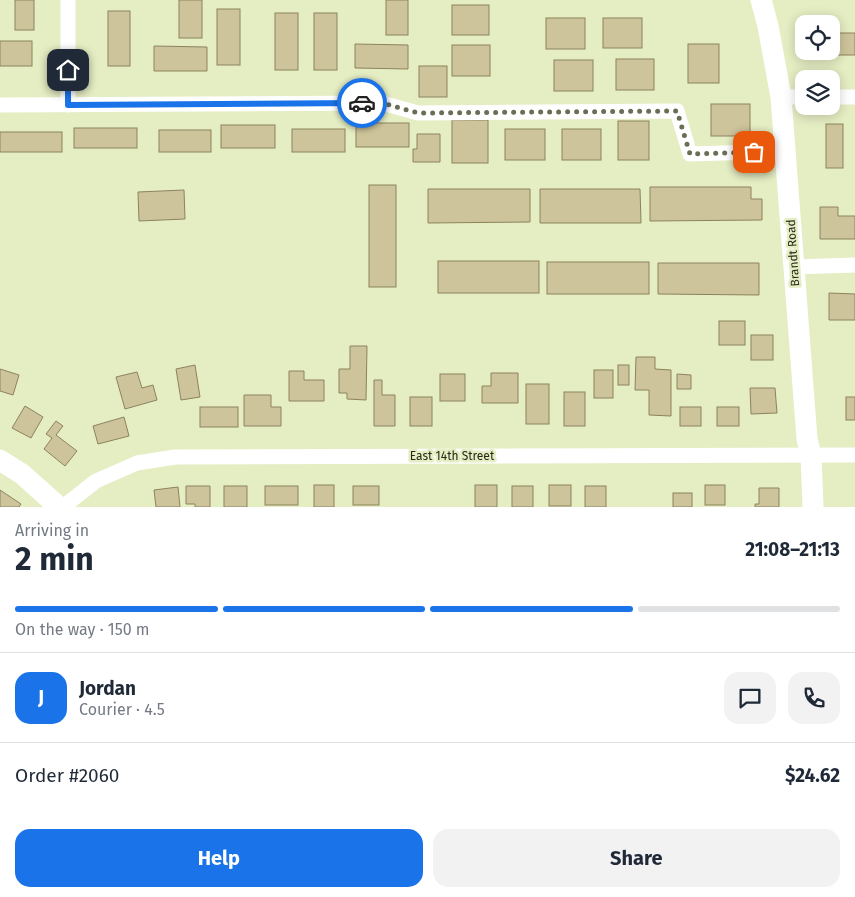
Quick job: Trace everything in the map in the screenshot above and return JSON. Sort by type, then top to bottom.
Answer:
[{"type":"street","points":[[68,0],[68,105]]},
{"type":"street","name":"Brandt Road","points":[[761,0],[768,26],[781,97],[807,440],[811,455],[813,507]]},
{"type":"street","points":[[781,97],[795,97]]},
{"type":"street","points":[[840,97],[855,97]]},
{"type":"street","points":[[0,105],[382,103],[418,113],[677,111],[690,154],[785,151]]},
{"type":"street","points":[[794,267],[855,265]]},
{"type":"street","name":"East 14th Street","points":[[63,507],[96,481],[137,463],[175,457],[855,455]]},
{"type":"street","points":[[0,460],[22,474],[59,507]]},
{"type":"building","points":[[15,0],[34,0],[34,30],[15,30]]},
{"type":"building","points":[[179,0],[202,0],[202,38],[179,38]]},
{"type":"building","points":[[386,0],[408,0],[408,35],[386,35]]},
{"type":"building","points":[[452,5],[489,5],[489,35],[452,35]]},
{"type":"building","points":[[217,9],[240,9],[240,65],[217,65]]},
{"type":"building","points":[[108,11],[130,11],[130,66],[108,66]]},
{"type":"building","points":[[275,13],[298,13],[298,70],[275,70]]},
{"type":"building","points":[[314,13],[337,13],[337,70],[314,70]]},
{"type":"building","points":[[546,18],[585,18],[585,49],[546,49]]},
{"type":"building","points":[[603,18],[642,18],[642,48],[603,48]]},
{"type":"building","points":[[840,33],[855,33],[855,55],[840,55]]},
{"type":"building","points":[[0,41],[32,41],[32,66],[0,66]]},
{"type":"building","points":[[355,44],[408,45],[408,69],[355,68]]},
{"type":"building","points":[[688,44],[719,44],[719,83],[688,83]]},
{"type":"building","points":[[452,45],[490,45],[490,76],[452,76]]},
{"type":"building","points":[[154,46],[207,47],[207,71],[154,71]]},
{"type":"building","points":[[616,59],[654,59],[654,90],[616,90]]},
{"type":"building","points":[[554,60],[593,60],[593,91],[554,91]]},
{"type":"building","points":[[419,66],[447,66],[447,97],[419,97]]},
{"type":"building","points":[[711,104],[750,104],[750,136],[711,136]]},
{"type":"building","points":[[452,120],[488,120],[488,163],[452,163]]},
{"type":"building","points":[[618,121],[649,121],[649,160],[618,160]]},
{"type":"building","points":[[356,123],[409,123],[409,147],[356,147]]},
{"type":"building","points":[[826,124],[843,124],[843,168],[826,168]]},
{"type":"building","points":[[221,125],[275,125],[275,148],[221,148]]},
{"type":"building","points":[[74,128],[137,128],[137,148],[74,148]]},
{"type":"building","points":[[292,129],[345,129],[345,152],[292,152]]},
{"type":"building","points":[[505,129],[545,129],[545,160],[505,160]]},
{"type":"building","points":[[562,129],[601,129],[601,160],[562,160]]},
{"type":"building","points":[[159,130],[211,130],[211,152],[159,152]]},
{"type":"building","points":[[0,132],[62,132],[62,152],[0,152]]},
{"type":"building","points":[[417,134],[440,134],[440,162],[413,162],[413,149],[417,149]]},
{"type":"building","points":[[369,185],[396,185],[396,287],[369,287]]},
{"type":"building","points":[[650,187],[751,187],[751,199],[762,199],[762,220],[650,221]]},
{"type":"building","points":[[428,189],[530,189],[530,222],[428,223]]},
{"type":"building","points":[[540,189],[640,189],[641,223],[540,223]]},
{"type":"building","points":[[184,190],[185,219],[139,221],[138,192]]},
{"type":"building","points":[[820,207],[838,207],[838,216],[855,216],[855,239],[820,239]]},
{"type":"building","points":[[438,261],[539,261],[539,293],[438,293]]},
{"type":"building","points":[[547,262],[649,262],[649,294],[547,294]]},
{"type":"building","points":[[658,263],[759,263],[759,295],[658,294]]},
{"type":"building","points":[[829,293],[855,294],[855,320],[829,320]]},
{"type":"building","points":[[719,321],[745,321],[745,345],[719,345]]},
{"type":"building","points":[[751,335],[773,335],[773,360],[751,360]]},
{"type":"building","points":[[350,346],[367,346],[366,400],[347,399],[347,393],[339,393],[339,369],[350,369]]},
{"type":"building","points":[[636,357],[655,357],[655,369],[671,370],[671,416],[649,415],[649,390],[635,390]]},
{"type":"building","points":[[195,365],[200,397],[181,400],[176,369]]},
{"type":"building","points":[[618,365],[629,365],[629,385],[618,385]]},
{"type":"building","points":[[0,369],[19,375],[13,395],[0,391]]},
{"type":"building","points":[[594,370],[613,370],[613,398],[594,398]]},
{"type":"building","points":[[289,371],[304,371],[304,380],[324,380],[324,401],[289,401]]},
{"type":"building","points":[[137,372],[142,388],[153,385],[157,400],[125,409],[116,377]]},
{"type":"building","points":[[491,373],[518,373],[518,403],[482,403],[482,386],[491,386]]},
{"type":"building","points":[[440,374],[465,374],[465,401],[440,401]]},
{"type":"building","points":[[677,374],[691,375],[691,389],[677,389]]},
{"type":"building","points":[[374,380],[382,380],[382,395],[395,395],[395,426],[374,426]]},
{"type":"building","points":[[526,384],[549,384],[549,424],[526,424]]},
{"type":"building","points":[[750,388],[775,388],[777,413],[751,414]]},
{"type":"building","points":[[564,392],[585,392],[585,426],[564,426]]},
{"type":"building","points":[[244,395],[271,395],[271,407],[281,407],[281,426],[244,426]]},
{"type":"building","points":[[410,397],[432,397],[432,426],[410,426]]},
{"type":"building","points":[[846,397],[855,397],[855,420],[846,420]]},
{"type":"building","points":[[25,406],[43,417],[31,438],[12,428]]},
{"type":"building","points":[[200,407],[238,407],[238,427],[200,427]]},
{"type":"building","points":[[680,407],[701,407],[701,426],[680,426]]},
{"type":"building","points":[[717,407],[739,407],[739,426],[717,426]]},
{"type":"building","points":[[124,417],[129,436],[98,444],[93,426]]},
{"type":"building","points":[[56,421],[63,426],[56,435],[77,451],[65,466],[44,449],[52,438],[46,434]]},
{"type":"building","points":[[314,485],[334,485],[334,507],[314,507]]},
{"type":"building","points":[[475,485],[497,485],[497,507],[475,507]]},
{"type":"building","points":[[549,485],[571,485],[571,506],[549,506]]},
{"type":"building","points":[[705,485],[725,485],[725,505],[705,505]]},
{"type":"building","points":[[186,486],[210,486],[210,507],[195,507],[195,504],[186,504]]},
{"type":"building","points":[[224,486],[247,486],[247,507],[224,507]]},
{"type":"building","points":[[265,486],[298,486],[298,505],[265,505]]},
{"type":"building","points":[[353,486],[379,486],[379,505],[353,505]]},
{"type":"building","points":[[512,486],[533,486],[533,507],[512,507]]},
{"type":"building","points":[[585,486],[606,486],[606,507],[585,507]]},
{"type":"building","points":[[178,487],[180,507],[156,507],[154,490]]},
{"type":"building","points":[[759,488],[779,488],[779,507],[755,507],[755,504],[759,504]]},
{"type":"building","points":[[0,490],[21,504],[19,507],[0,507]]},
{"type":"building","points":[[673,493],[692,493],[692,507],[673,507]]},
{"type":"way so far","points":[[362,103],[382,103],[418,113],[677,111],[690,154],[754,152]]},
{"type":"route","points":[[68,70],[68,105],[362,103]]}]
